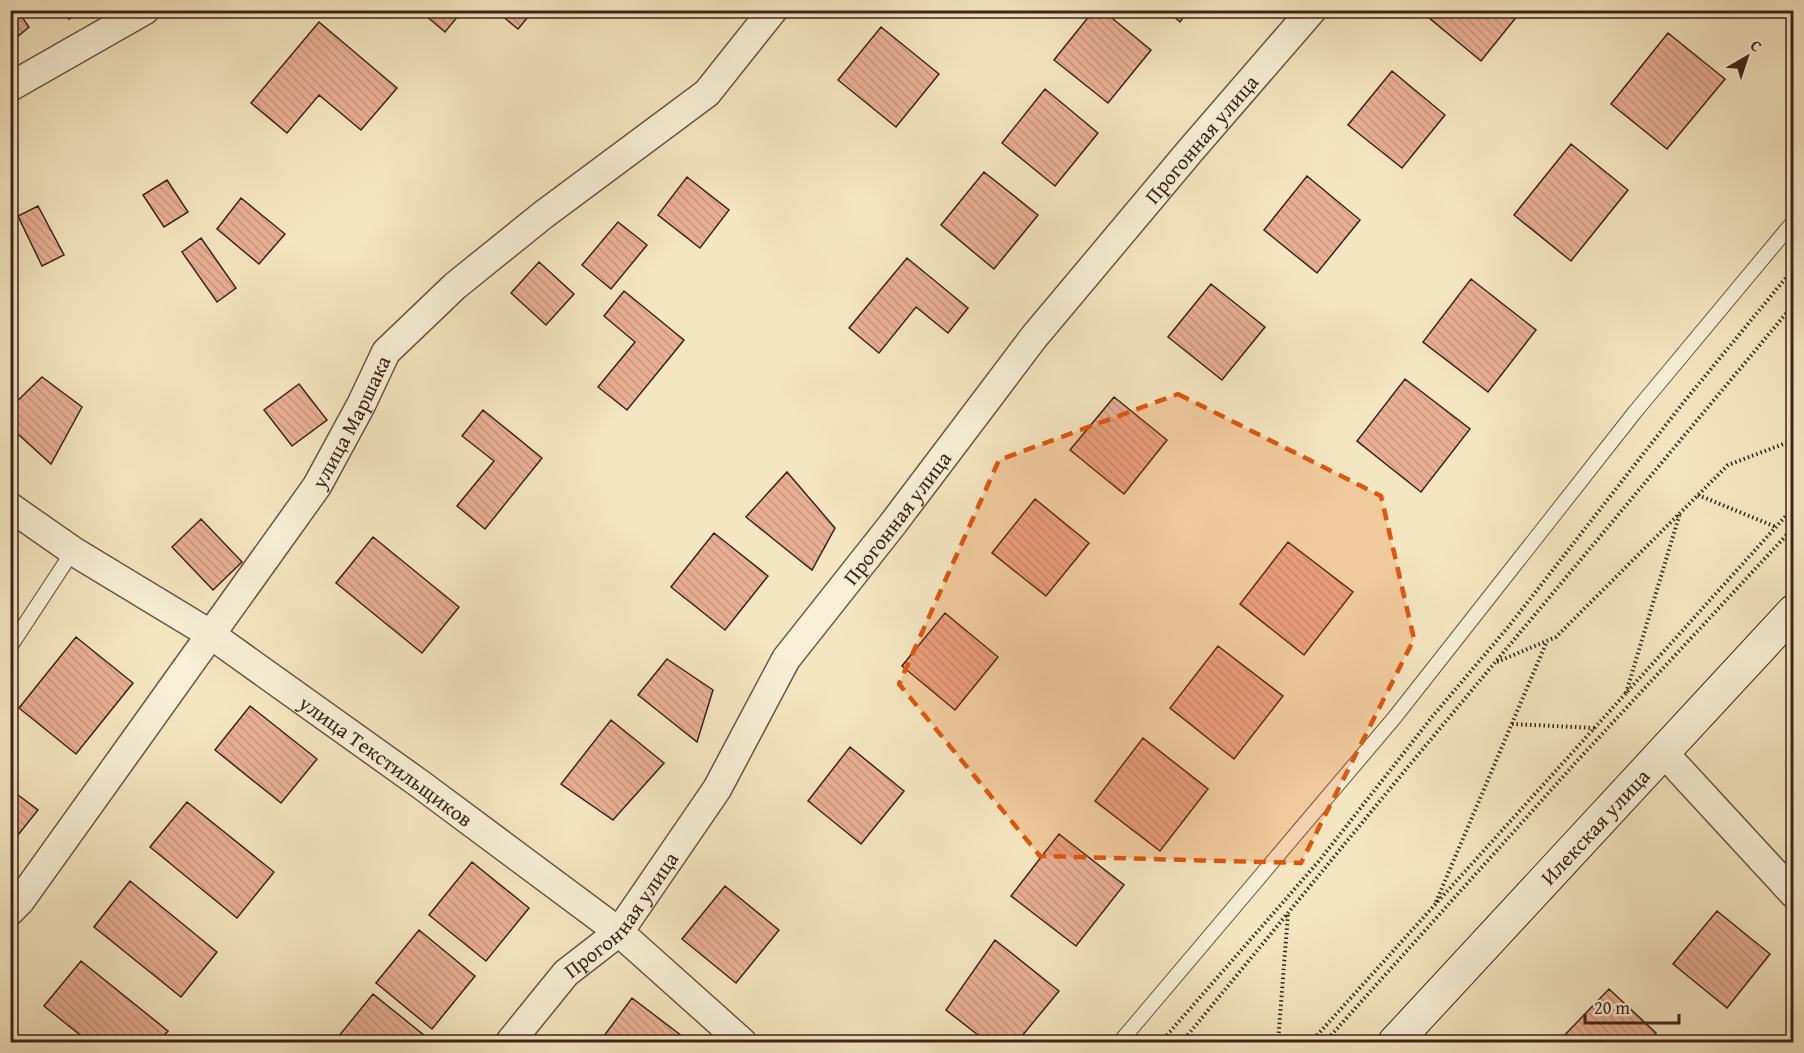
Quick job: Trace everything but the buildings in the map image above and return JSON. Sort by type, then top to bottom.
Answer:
[{"type":"street","points":[[10,87],[145,10]]},
{"type":"street","name":"улица Маршака","points":[[10,911],[20,901],[316,486],[361,405],[386,352],[455,286],[490,257],[707,93],[773,10]]},
{"type":"street","name":"Прогонная улица","points":[[510,1042],[566,973],[618,932],[717,789],[786,660],[892,525],[1034,337],[1312,10]]},
{"type":"street","name":"улица Текстильщиков","points":[[10,507],[73,551],[210,634],[420,784],[618,932],[742,1042]]},
{"type":"street","name":"Илекская улица","points":[[1395,1042],[1794,611]]},
{"type":"street","points":[[1663,752],[1794,894]]},
{"type":"lane","points":[[1120,1042],[1395,717],[1635,412],[1794,221]]},
{"type":"lane","points":[[10,647],[73,551]]},
{"type":"path","points":[[1161,1042],[1318,861],[1425,726],[1509,626],[1683,403],[1794,268]]},
{"type":"path","points":[[1182,1042],[1794,304]]},
{"type":"path","points":[[1495,663],[1556,637],[1728,465],[1794,440]]},
{"type":"path","points":[[1698,495],[1776,527]]},
{"type":"path","points":[[1311,1042],[1794,507]]},
{"type":"path","points":[[1625,695],[1681,513]]},
{"type":"path","points":[[1325,1042],[1570,769],[1794,527]]},
{"type":"path","points":[[1434,906],[1547,640]]},
{"type":"path","points":[[1512,724],[1596,728]]},
{"type":"path","points":[[1278,1042],[1288,914]]},
{"type":"highlighted area","points":[[1178,394],[1381,496],[1414,639],[1301,863],[1040,856],[899,684],[999,460]]}]
